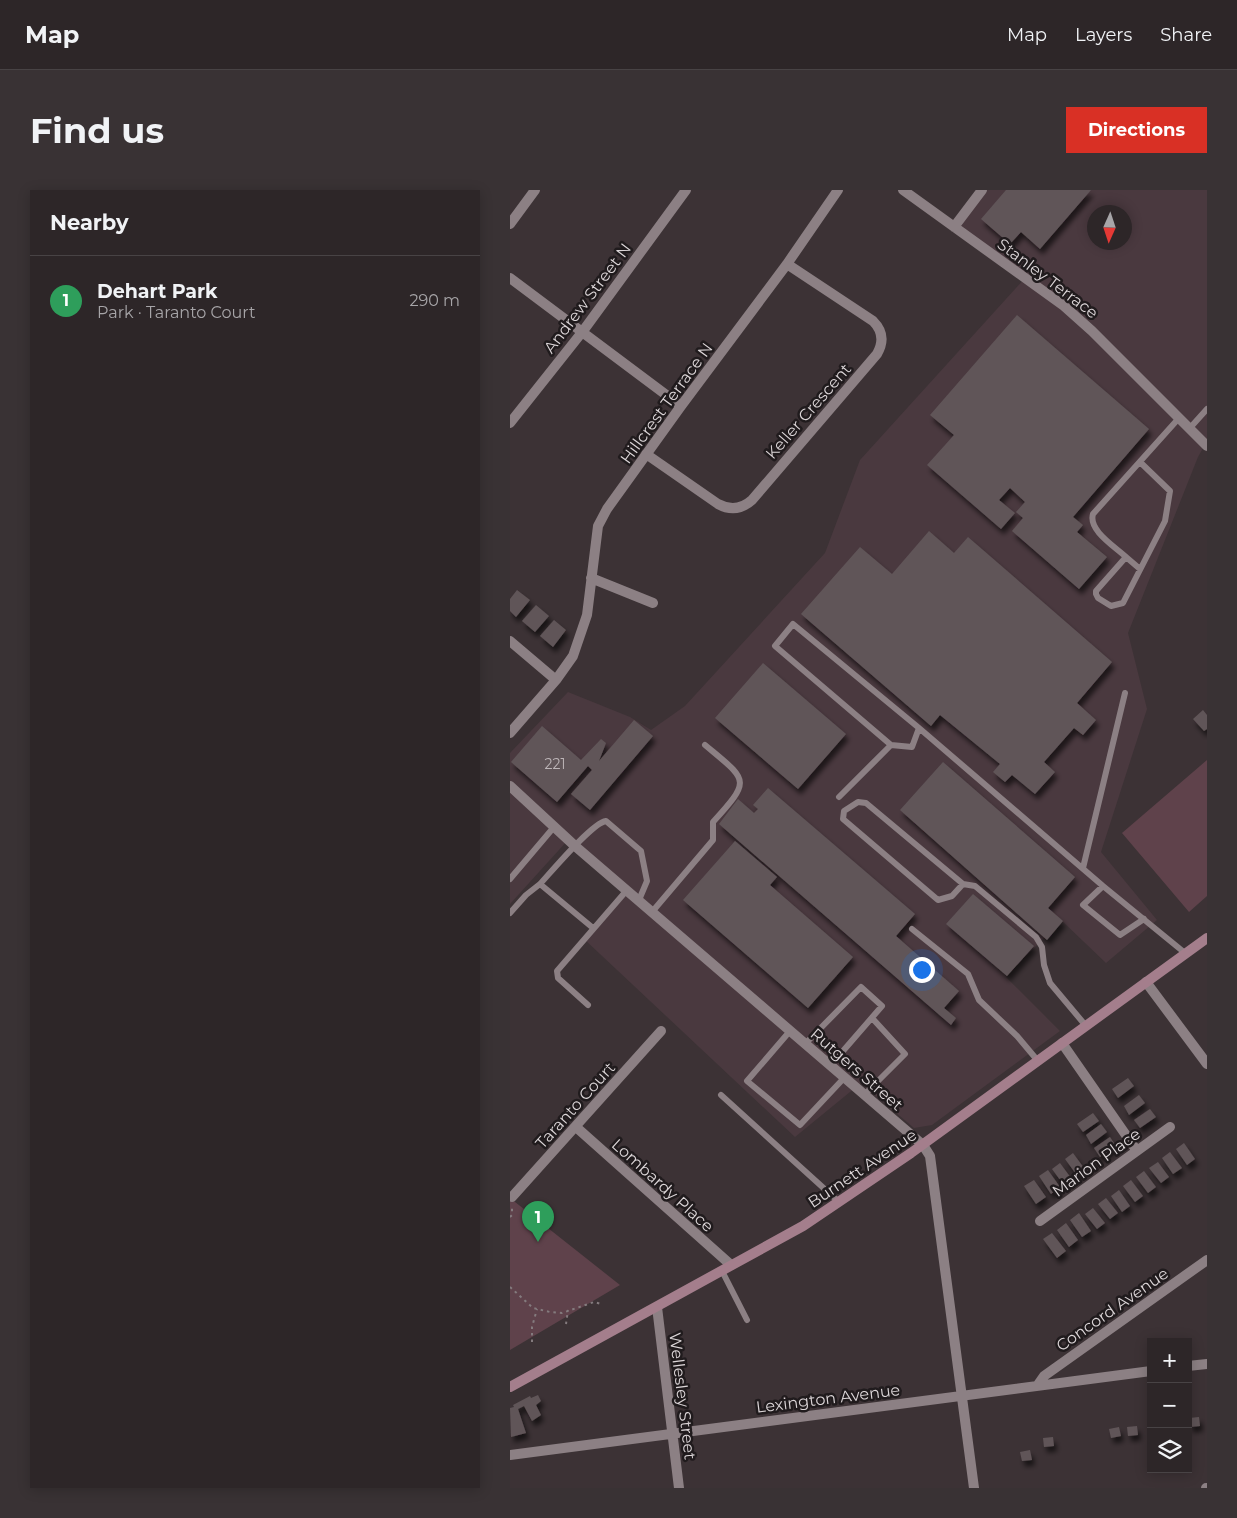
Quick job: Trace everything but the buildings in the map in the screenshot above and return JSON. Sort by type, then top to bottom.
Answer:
[{"type":"street","points":[[510,224],[535,190]]},
{"type":"street","name":"Andrew Street N","points":[[510,423],[584,332],[686,190]]},
{"type":"street","name":"Hillcrest Terrace N","points":[[510,733],[556,680],[573,656],[587,615],[598,526],[616,496],[787,264],[838,190]]},
{"type":"street","name":"Stanley Terrace","points":[[903,190],[1064,306],[1092,331],[1207,446]]},
{"type":"street","points":[[954,227],[982,190]]},
{"type":"street","name":"Keller Crescent","points":[[646,454],[718,504],[725,508],[740,508],[752,500],[877,354],[882,341],[882,334],[873,321],[787,264]]},
{"type":"street","points":[[510,278],[681,406]]},
{"type":"street","points":[[591,578],[653,603]]},
{"type":"street","points":[[510,641],[556,680]]},
{"type":"street","name":"Rutgers Street","points":[[510,786],[554,828],[922,1145],[930,1156],[974,1488]]},
{"type":"street","name":"Burnett Avenue","points":[[510,1387],[803,1226],[922,1145],[1207,938]]},
{"type":"street","points":[[1146,982],[1207,1064]]},
{"type":"street","name":"Taranto Court","points":[[511,1202],[661,1031]]},
{"type":"street","points":[[1062,1043],[1136,1151]]},
{"type":"street","name":"Lombardy Place","points":[[576,1127],[731,1265]]},
{"type":"street","name":"Marion Place","points":[[1040,1221],[1170,1127]]},
{"type":"street","name":"Concord Avenue","points":[[1036,1386],[1044,1376],[1207,1260]]},
{"type":"street","name":"Wellesley Street","points":[[656,1307],[679,1488]]},
{"type":"street","points":[[1192,1366],[1207,1364]]},
{"type":"street","name":"Lexington Avenue","points":[[510,1455],[1147,1372]]},
{"type":"lane","points":[[1189,429],[1207,409]]},
{"type":"lane","points":[[1140,569],[1094,528],[1091,520],[1093,514],[1179,418]]},
{"type":"lane","points":[[1126,556],[1096,591],[1098,598],[1111,606],[1123,602],[1165,521],[1170,491],[1140,462]]},
{"type":"lane","points":[[920,728],[912,747],[891,745],[775,646],[793,624],[920,728],[1103,886],[1185,953]]},
{"type":"lane","points":[[1083,868],[1125,693]]},
{"type":"lane","points":[[652,912],[712,840],[713,822],[738,794],[741,783],[738,772],[706,745]]},
{"type":"lane","points":[[839,797],[891,745]]},
{"type":"lane","points":[[963,884],[952,896],[938,900],[843,820],[844,811],[858,802],[866,803],[963,884],[975,886],[1036,937],[1042,948],[1044,965],[1050,983],[1086,1026]]},
{"type":"lane","points":[[510,913],[600,822],[606,822],[641,852],[647,881],[639,900]]},
{"type":"lane","points":[[510,879],[554,828]]},
{"type":"lane","points":[[540,884],[593,928]]},
{"type":"lane","points":[[1103,886],[1083,905],[1120,935],[1144,919]]},
{"type":"lane","points":[[588,1004],[558,978],[557,971],[627,890]]},
{"type":"lane","points":[[912,929],[968,974],[979,1000],[1017,1036],[1038,1060]]},
{"type":"lane","points":[[805,1044],[861,988],[882,1006],[830,1066]]},
{"type":"lane","points":[[864,1095],[905,1054],[872,1018]]},
{"type":"lane","points":[[790,1031],[747,1081],[800,1125],[844,1078]]},
{"type":"lane","points":[[720,1094],[840,1202]]},
{"type":"lane","points":[[722,1271],[747,1320]]},
{"type":"path","points":[[510,1217],[512,1215],[511,1202]]},
{"type":"path","points":[[510,1287],[533,1308],[556,1313],[562,1313],[594,1302],[601,1304]]},
{"type":"path","points":[[532,1342],[532,1327],[537,1309]]},
{"type":"path","points":[[566,1324],[568,1310]]},
{"type":"shaded area","points":[[980,190],[1207,190],[1207,441],[1198,457],[1128,633],[1147,709],[1101,852],[1157,920],[1106,963],[1061,920],[1006,977],[1060,1031],[932,1125],[914,1128],[861,1083],[795,1137],[584,939],[626,891],[568,840],[510,904],[510,753],[568,692],[630,717],[651,730],[685,706],[825,553],[860,460],[1026,277],[952,226]]},
{"type":"shaded area","points":[[1207,760],[1207,896],[1189,912],[1122,833]]},
{"type":"shaded area","points":[[510,1198],[620,1285],[510,1350]]},
{"type":"place","name":"Dehart Park","points":[[538,1242]]}]
